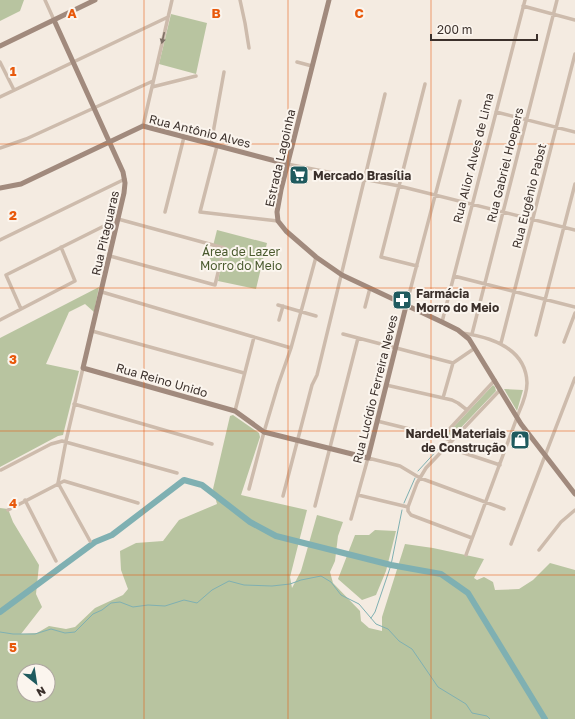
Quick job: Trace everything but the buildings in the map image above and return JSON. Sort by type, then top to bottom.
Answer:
[{"type":"street","name":"Rua Pitaguaras","points":[[45,0],[125,179],[124,193],[102,292],[74,404],[58,483]]},
{"type":"street","points":[[0,46],[94,0]]},
{"type":"street","points":[[142,126],[172,0]]},
{"type":"street","points":[[240,0],[249,48]]},
{"type":"street","name":"Estrada Lagoinha","points":[[329,0],[287,164],[277,208],[278,221],[286,231],[316,257],[342,275],[442,322],[462,333],[486,337],[501,343],[510,349],[523,367],[526,377],[526,389],[500,466],[466,555]]},
{"type":"street","name":"Rua Alior Alves de Lima","points":[[442,322],[525,0]]},
{"type":"street","name":"Rua Gabriel Hoepers","points":[[472,334],[557,0]]},
{"type":"street","points":[[523,6],[575,20]]},
{"type":"street","points":[[0,97],[168,17]]},
{"type":"street","name":"Rua Eugênio Pabst","points":[[501,343],[575,54]]},
{"type":"street","points":[[0,62],[14,90]]},
{"type":"street","points":[[297,62],[312,66]]},
{"type":"street","points":[[224,72],[214,145],[200,212],[278,221]]},
{"type":"street","points":[[152,87],[196,76]]},
{"type":"street","points":[[0,148],[22,141],[153,82]]},
{"type":"street","points":[[417,266],[381,257],[425,84]]},
{"type":"street","points":[[283,496],[312,386],[318,375],[385,94]]},
{"type":"street","name":"Rua Lucídio Ferreira Neves","points":[[351,519],[460,101]]},
{"type":"street","points":[[496,112],[575,132]]},
{"type":"street","name":"Rua Antônio Alves","points":[[0,188],[21,184],[142,126],[287,164]]},
{"type":"street","points":[[165,212],[184,137]]},
{"type":"street","points":[[287,164],[305,169],[365,178],[435,194],[575,230]]},
{"type":"street","points":[[0,240],[125,179]]},
{"type":"street","points":[[536,335],[575,184]]},
{"type":"street","points":[[21,309],[6,275],[118,220],[224,248],[215,285],[110,256]]},
{"type":"street","points":[[0,320],[75,281],[61,247]]},
{"type":"street","points":[[249,489],[264,432],[291,348],[316,257]]},
{"type":"street","points":[[454,276],[575,307]]},
{"type":"street","points":[[365,307],[370,288]]},
{"type":"street","points":[[102,292],[291,348]]},
{"type":"street","points":[[278,305],[316,316]]},
{"type":"street","points":[[279,320],[283,306]]},
{"type":"street","points":[[564,342],[575,313]]},
{"type":"street","points":[[92,331],[244,373]]},
{"type":"street","points":[[462,333],[469,339],[475,348],[517,418],[575,493]]},
{"type":"street","points":[[344,334],[453,363]]},
{"type":"street","points":[[254,337],[235,411],[264,432],[400,466],[420,478],[504,509]]},
{"type":"street","points":[[315,506],[358,338]]},
{"type":"street","points":[[443,398],[453,363],[475,348]]},
{"type":"street","name":"Rua Reino Unido","points":[[83,368],[235,411]]},
{"type":"street","points":[[511,544],[573,389],[575,378]]},
{"type":"street","points":[[442,437],[495,380]]},
{"type":"street","points":[[386,385],[443,398],[458,403],[467,410]]},
{"type":"street","points":[[472,538],[409,514],[408,507],[420,478],[426,468],[500,390]]},
{"type":"street","points":[[74,404],[212,444]]},
{"type":"street","points":[[377,421],[452,440]]},
{"type":"street","points":[[1,470],[54,443],[66,441],[177,472]]},
{"type":"street","points":[[446,447],[500,466]]},
{"type":"street","points":[[8,510],[58,483],[68,482],[138,503]]},
{"type":"street","points":[[58,483],[90,541]]},
{"type":"street","points":[[358,495],[408,507]]},
{"type":"street","points":[[25,500],[56,561]]},
{"type":"street","points":[[539,550],[562,522],[575,510]]},
{"type":"green space","points":[[0,0],[24,0],[20,11],[0,21]]},
{"type":"green space","points":[[171,14],[207,23],[196,74],[159,64]]},
{"type":"green space","name":"Área de Lazer Morro do Meio","points":[[217,230],[267,243],[256,289],[218,281],[221,266],[209,262]]},
{"type":"green space","points":[[99,287],[94,312],[85,304],[69,312],[46,364],[79,371],[63,435],[58,436],[0,467],[0,338]]},
{"type":"green space","points":[[493,385],[496,391],[452,437],[449,437],[449,432]]},
{"type":"green space","points":[[504,389],[523,390],[517,411]]},
{"type":"green space","points":[[233,415],[259,433],[260,437],[241,495],[307,510],[290,577],[292,588],[301,571],[317,515],[343,522],[338,536],[335,561],[330,572],[333,583],[360,611],[361,621],[369,628],[382,631],[382,617],[405,544],[433,548],[484,559],[474,578],[477,580],[484,577],[493,582],[495,590],[519,589],[533,580],[550,563],[575,570],[575,719],[0,719],[0,508],[8,509],[13,522],[39,565],[36,594],[42,607],[21,634],[37,633],[49,626],[66,629],[75,627],[95,608],[123,595],[128,589],[121,570],[120,551],[136,543],[163,541],[179,520],[217,504],[213,489],[230,416]]},
{"type":"green space","points":[[375,530],[396,531],[386,571],[376,595],[362,600],[338,579],[355,535],[369,535]]},
{"type":"waterway","points":[[418,471],[440,447]]},
{"type":"waterway","points":[[404,503],[415,478]]},
{"type":"waterway","points":[[0,612],[95,542],[112,535],[184,480],[202,485],[250,522],[276,536],[391,565],[441,574],[468,593],[545,719]]},
{"type":"waterway","points":[[371,618],[375,612],[391,565],[402,510]]},
{"type":"waterway","points":[[0,632],[13,634],[35,634],[51,629],[65,633],[75,632],[93,614],[102,610],[111,603],[120,602],[133,607],[148,605],[165,606],[184,600],[197,603],[212,590],[229,581],[244,585],[272,586],[290,584],[321,576],[331,582],[341,595],[359,604],[376,624],[388,629],[399,641],[412,649],[438,687],[466,704],[472,713],[487,716],[490,719]]},
{"type":"place","name":"Mercado Brasília","points":[[299,175]]},
{"type":"place","name":"Farmácia Morro do Meio","points":[[402,300]]},
{"type":"place","name":"Nardell Materiais de Construção","points":[[520,440]]}]
